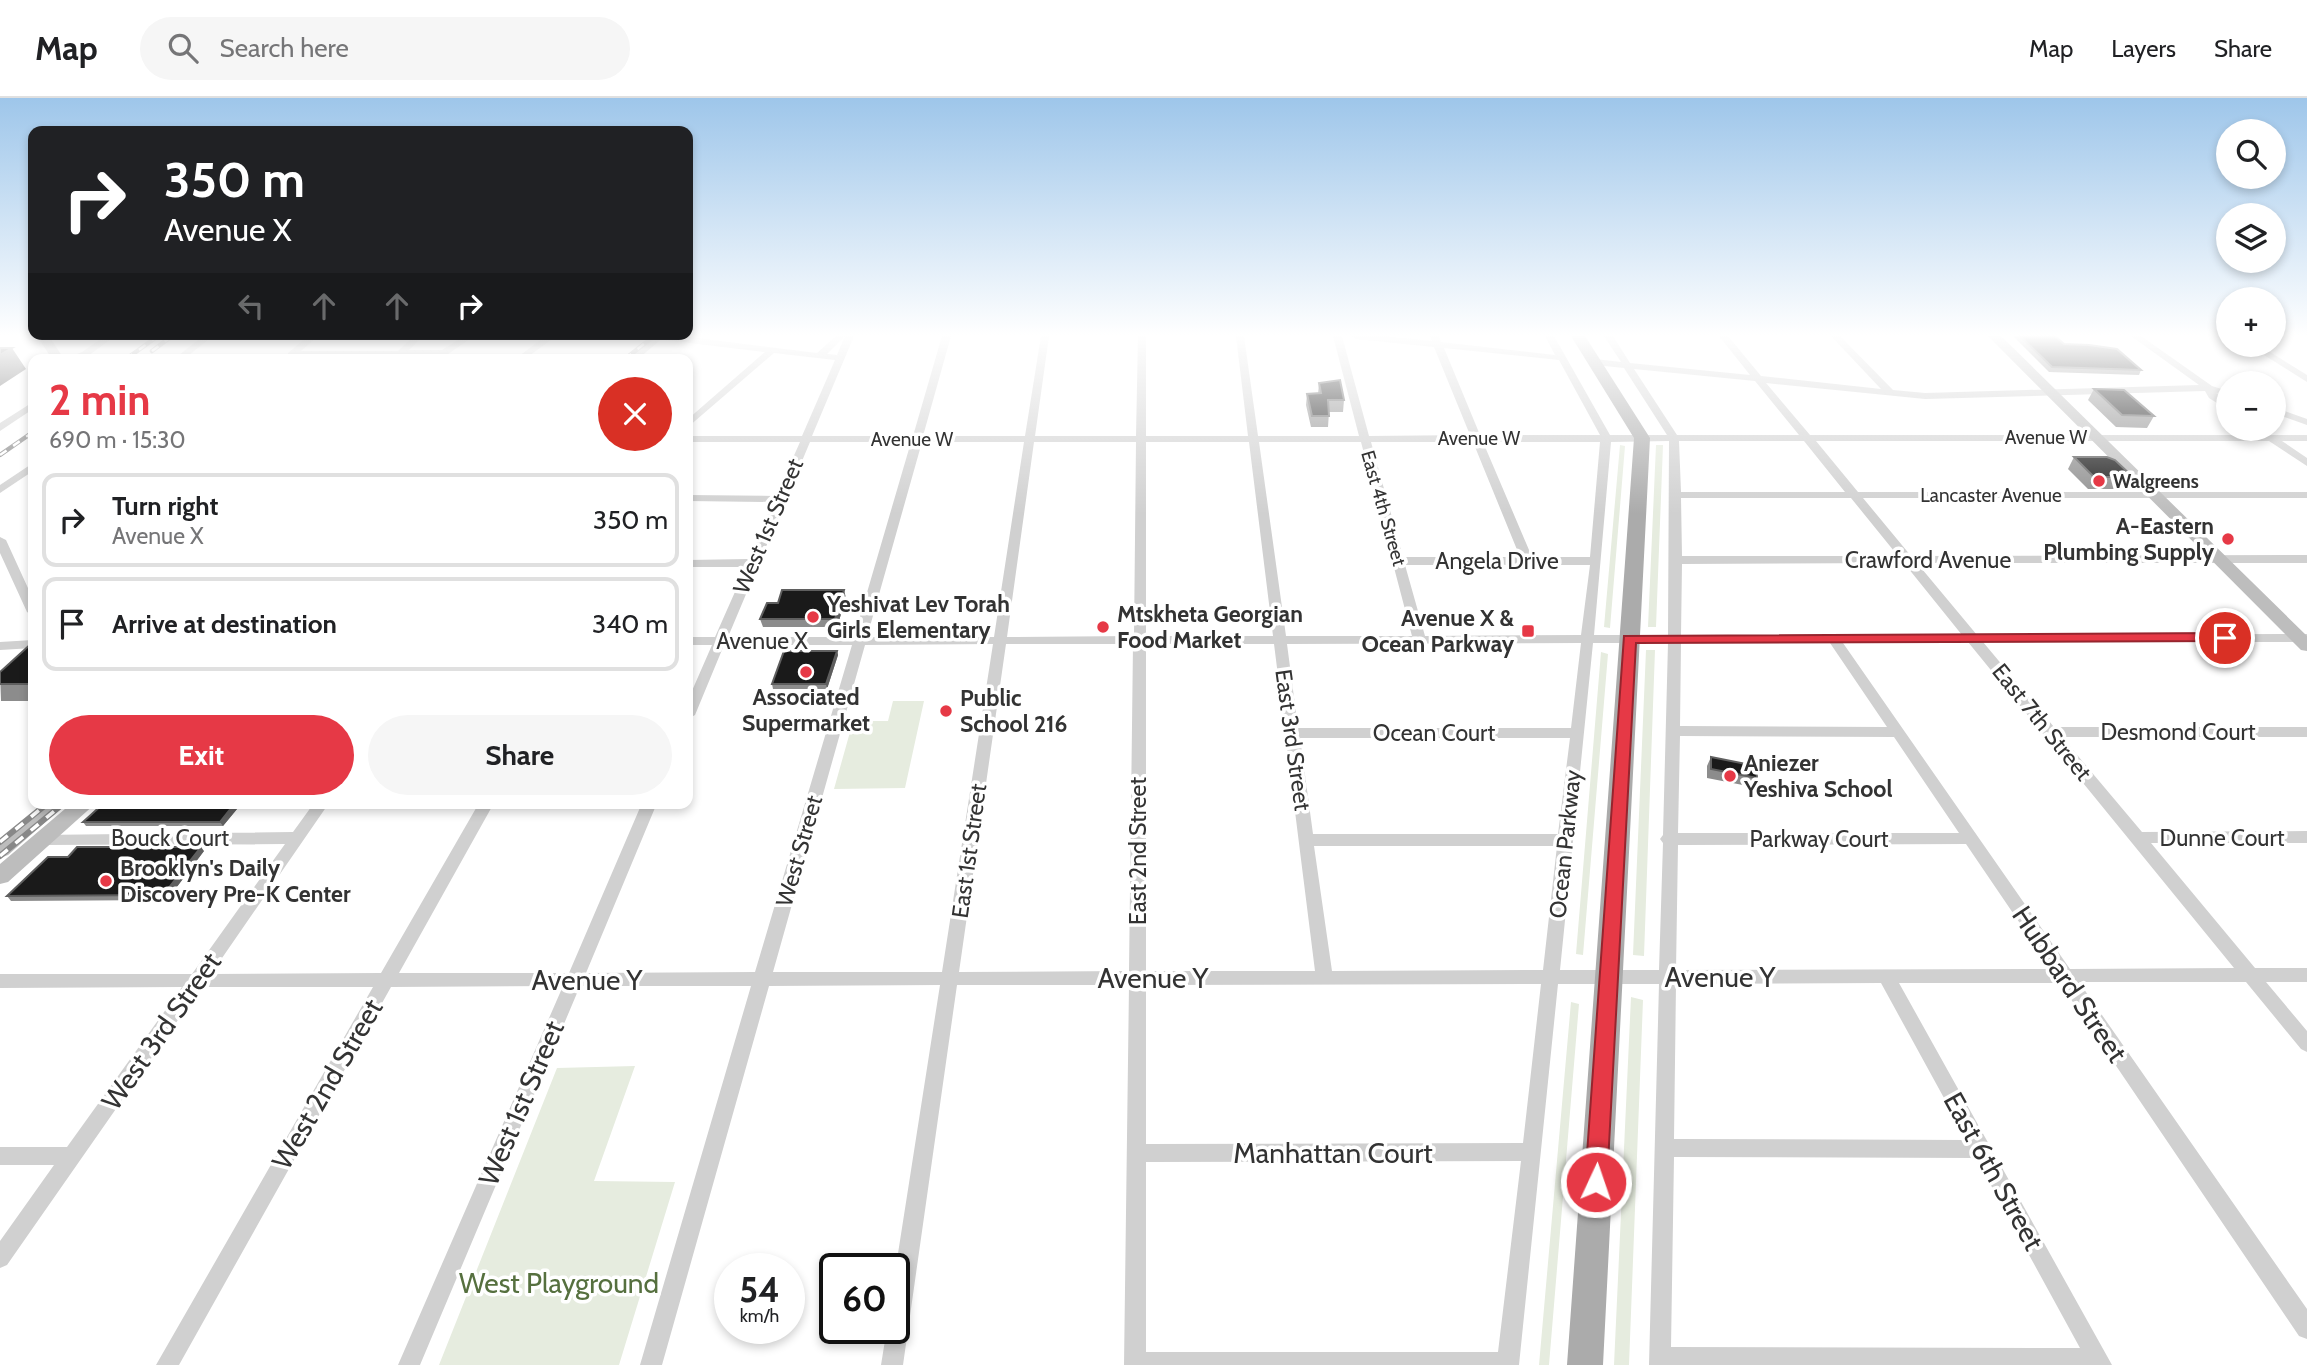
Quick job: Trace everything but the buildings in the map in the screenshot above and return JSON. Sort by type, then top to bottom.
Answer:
[{"type":"main road","points":[[1585,1365],[1642,438],[1615,395]]},
{"type":"main road","points":[[2053,395],[2218,559],[2304,640]]},
{"type":"main road","points":[[0,850],[50,809]]},
{"type":"main road","points":[[0,876],[79,809]]},
{"type":"street","points":[[693,420],[721,395]]},
{"type":"street","name":"West 1st Street","points":[[693,703],[824,395]]},
{"type":"street","name":"West Street","points":[[651,1365],[930,395]]},
{"type":"street","name":"East 1st Street","points":[[892,1365],[1036,395]]},
{"type":"street","name":"East 2nd Street","points":[[1136,1364],[1141,395]]},
{"type":"street","name":"East 3rd Street","points":[[1248,395],[1324,978]]},
{"type":"street","name":"East 4th Street","points":[[1353,395],[1420,639]]},
{"type":"street","points":[[1458,395],[1527,560]]},
{"type":"street","points":[[1582,395],[1606,438]]},
{"type":"street","points":[[1646,395],[1674,437],[1676,560],[1668,839],[1660,1362],[2100,1362]]},
{"type":"street","name":"East 7th Street","points":[[1771,395],[2307,1044]]},
{"type":"street","points":[[1915,395],[1962,395]]},
{"type":"street","points":[[0,428],[28,408]]},
{"type":"street","points":[[2286,415],[2307,422]]},
{"type":"street","name":"Avenue W","points":[[2286,434],[2307,431]]},
{"type":"street","name":"Avenue W","points":[[693,439],[2216,437]]},
{"type":"street","name":"Avenue W","points":[[2286,437],[2307,438]]},
{"type":"street","name":"Ocean Parkway","points":[[1508,1364],[1596,561],[1606,438]]},
{"type":"street","points":[[2276,441],[2307,463]]},
{"type":"street","points":[[0,490],[28,470]]},
{"type":"street","name":"Lancaster Avenue","points":[[1675,495],[2307,495]]},
{"type":"street","points":[[693,498],[780,499]]},
{"type":"street","points":[[0,540],[28,601]]},
{"type":"street","name":"Crawford Avenue","points":[[1676,560],[2307,559]]},
{"type":"street","name":"Angela Drive","points":[[1398,561],[1596,561]]},
{"type":"street","points":[[693,563],[753,563]]},
{"type":"street","name":"Avenue X","points":[[693,641],[1973,638],[2304,640]]},
{"type":"street","name":"Hubbard Street","points":[[1834,639],[2307,1328]]},
{"type":"street","points":[[0,646],[28,644]]},
{"type":"street","points":[[1671,731],[1898,732]]},
{"type":"street","name":"Desmond Court","points":[[2049,732],[2307,732]]},
{"type":"street","name":"Ocean Court","points":[[1293,733],[1576,733]]},
{"type":"street","name":"West 3rd Street","points":[[0,1258],[318,809]]},
{"type":"street","name":"West 2nd Street","points":[[167,1365],[484,809]]},
{"type":"street","name":"West 1st Street","points":[[409,1365],[647,809]]},
{"type":"street","name":"Dunne Court","points":[[2137,838],[2307,837]]},
{"type":"street","name":"Bouck Court","points":[[43,839],[298,838]]},
{"type":"street","name":"Parkway Court","points":[[1668,839],[1971,838]]},
{"type":"street","points":[[1307,840],[1565,840]]},
{"type":"street","name":"Avenue Y","points":[[0,981],[2307,975]]},
{"type":"street","name":"East 6th Street","points":[[1886,976],[2100,1362]]},
{"type":"street","points":[[1664,1148],[1981,1149]]},
{"type":"street","name":"Manhattan Court","points":[[1136,1153],[1530,1152]]},
{"type":"street","points":[[0,1156],[72,1156]]},
{"type":"street","points":[[1136,1364],[1508,1364]]},
{"type":"green space","points":[[1620,445],[1625,446],[1610,628],[1604,627]]},
{"type":"green space","points":[[1656,445],[1663,445],[1656,627],[1648,627]]},
{"type":"green space","points":[[1646,650],[1655,650],[1644,956],[1633,955]]},
{"type":"green space","points":[[1601,652],[1608,654],[1583,955],[1576,954]]},
{"type":"green space","points":[[893,701],[924,701],[905,788],[834,789],[850,732],[862,732],[865,721],[888,721]]},
{"type":"green space","points":[[1631,997],[1643,1000],[1629,1365],[1614,1365]]},
{"type":"green space","points":[[1571,1002],[1579,1004],[1549,1365],[1539,1365]]},
{"type":"green space","name":"West Playground","points":[[635,1066],[594,1181],[675,1182],[619,1365],[439,1365],[557,1068]]},
{"type":"railway","points":[[0,455],[28,435]]},
{"type":"railway","points":[[0,842],[41,809]]},
{"type":"railway","points":[[0,856],[57,809]]},
{"type":"place","name":"Walgreens","points":[[2099,481]]},
{"type":"place","name":"A-Eastern Plumbing Supply","points":[[2228,539]]},
{"type":"place","name":"Yeshivat Lev Torah Girls Elementary","points":[[813,617]]},
{"type":"place","name":"Mtskheta Georgian Food Market","points":[[1103,627]]},
{"type":"place","name":"Avenue X & Ocean Parkway","points":[[1528,631]]},
{"type":"place","name":"Associated Supermarket","points":[[806,672]]},
{"type":"place","name":"Public School 216","points":[[946,711]]},
{"type":"place","name":"Aniezer Yeshiva School","points":[[1730,776]]},
{"type":"place","name":"Brooklyn's Daily Discovery Pre-K Center","points":[[106,881]]},
{"type":"route","points":[[1596,1182],[1629,639],[2225,638]]}]
